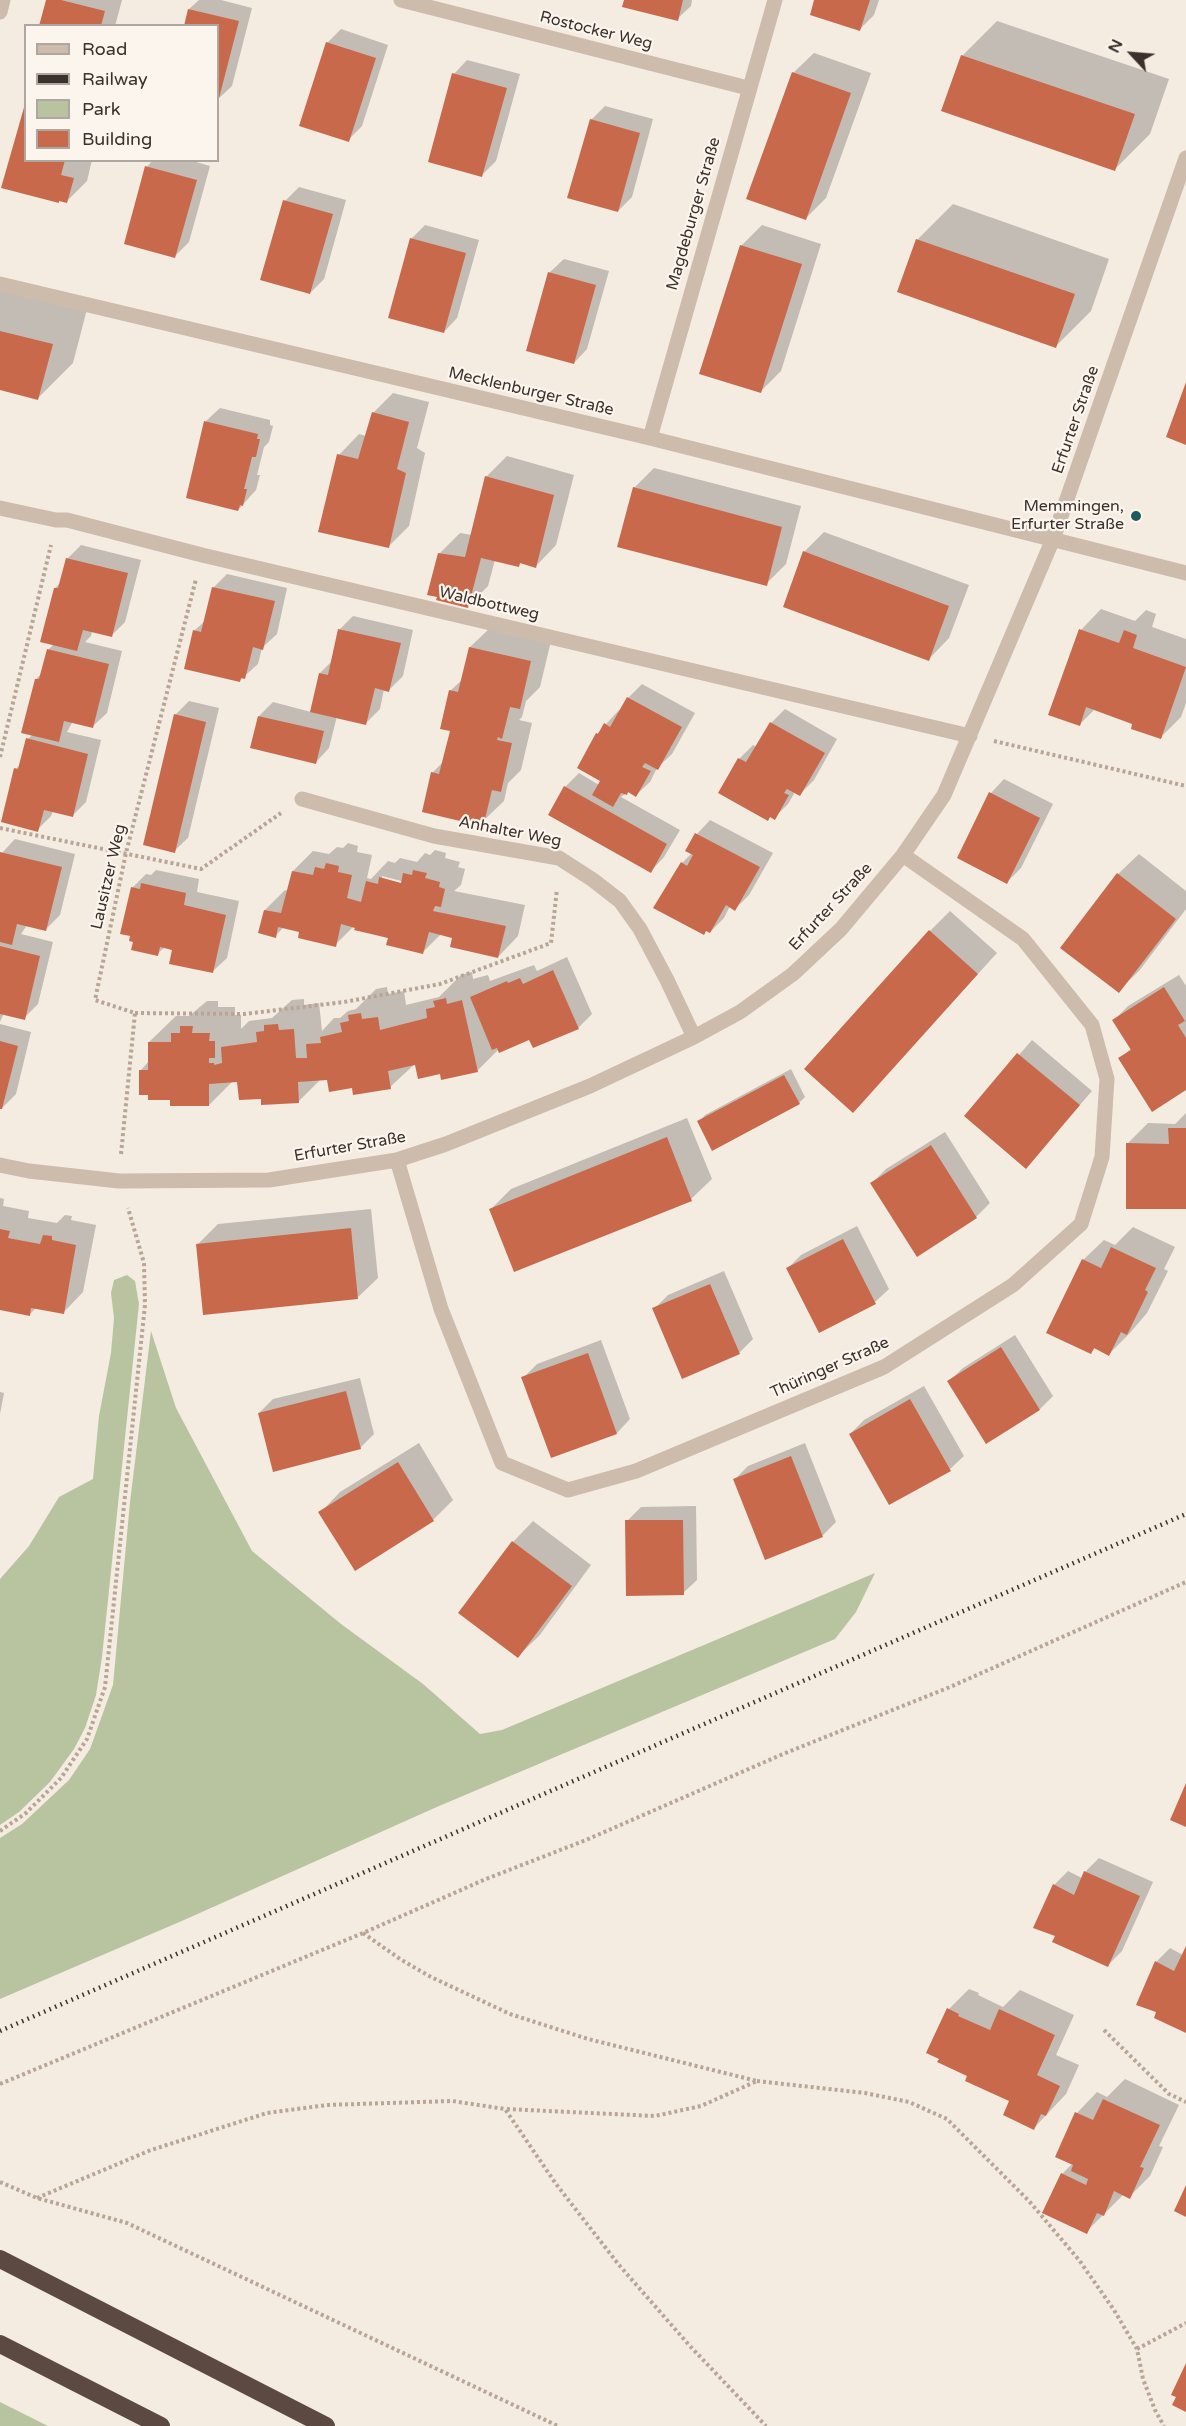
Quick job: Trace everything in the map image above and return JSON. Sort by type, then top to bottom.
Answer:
[{"type":"highway","points":[[0,2259],[326,2426]]},
{"type":"highway","points":[[0,2344],[161,2426]]},
{"type":"street","points":[[0,12],[3,0]]},
{"type":"street","name":"Rostocker Weg","points":[[401,0],[748,88]]},
{"type":"street","name":"Magdeburger Straße","points":[[650,438],[748,88],[775,0]]},
{"type":"street","name":"Erfurter Straße","points":[[0,1165],[29,1171],[119,1181],[269,1180],[397,1160],[446,1144],[590,1086],[694,1037],[740,1012],[793,974],[841,929],[903,855],[944,795],[1053,539],[1186,158]]},
{"type":"street","name":"Mecklenburger Straße","points":[[0,284],[650,438],[1186,573]]},
{"type":"street","name":"Waldbottweg","points":[[0,508],[56,520],[67,520],[202,555],[970,736]]},
{"type":"street","name":"Anhalter Weg","points":[[302,799],[434,836],[560,858],[620,901],[651,950],[694,1037]]},
{"type":"street","name":"Thüringer Straße","points":[[397,1160],[441,1309],[502,1463],[568,1490],[636,1471],[884,1367],[1013,1285],[1081,1224],[1102,1157],[1107,1079],[1092,1025],[1023,939],[903,855]]},
{"type":"path","points":[[0,757],[56,520]]},
{"type":"path","name":"Lausitzer Weg","points":[[135,1013],[95,1000],[126,854],[202,555]]},
{"type":"path","points":[[970,736],[1186,786]]},
{"type":"path","points":[[0,828],[201,869],[302,799]]},
{"type":"path","points":[[0,1831],[26,1813],[61,1778],[87,1739],[105,1687],[145,1305],[144,1263],[119,1181],[135,1013],[244,1014],[344,1002],[451,980],[551,943],[560,858]]},
{"type":"path","points":[[0,2084],[363,1933],[486,1879],[586,1840],[783,1754],[950,1687],[1186,1582]]},
{"type":"path","points":[[363,1933],[431,1977],[510,2014],[588,2039],[757,2080],[865,2093],[909,2102],[947,2119],[1029,2200],[1079,2260],[1114,2310],[1137,2349],[1143,2379],[1164,2426]]},
{"type":"path","points":[[1104,2030],[1169,2094],[1186,2102]]},
{"type":"path","points":[[37,2198],[152,2150],[267,2114],[327,2105],[452,2101],[505,2109],[655,2116],[701,2106],[757,2080]]},
{"type":"path","points":[[505,2109],[556,2184],[619,2265],[689,2345],[766,2426]]},
{"type":"path","points":[[0,2182],[37,2198],[127,2223],[322,2317],[558,2426]]},
{"type":"path","points":[[1137,2349],[1186,2323]]},
{"type":"green space","points":[[127,1275],[135,1281],[139,1304],[102,1657],[96,1695],[85,1728],[74,1749],[50,1782],[19,1812],[0,1825],[0,1579],[29,1546],[59,1497],[93,1479],[99,1416],[111,1353],[114,1318],[111,1293],[114,1280]]},
{"type":"green space","points":[[151,1331],[176,1408],[252,1551],[341,1624],[423,1684],[480,1734],[502,1730],[875,1573],[856,1612],[835,1639],[439,1806],[0,1999],[0,1838],[22,1824],[69,1780],[90,1749],[113,1685],[130,1502]]},
{"type":"green space","points":[[0,2402],[48,2426],[0,2426]]},
{"type":"building","points":[[46,0],[61,0],[105,11],[102,24],[40,24]]},
{"type":"building","points":[[624,0],[683,0],[678,21],[622,7]]},
{"type":"building","points":[[814,0],[870,0],[860,31],[810,15]]},
{"type":"building","points":[[188,9],[239,21],[219,98],[219,24],[184,24]]},
{"type":"building","points":[[326,42],[376,58],[349,142],[299,126]]},
{"type":"building","points":[[961,55],[1135,114],[1115,171],[941,111]]},
{"type":"building","points":[[792,72],[851,93],[806,220],[746,199]]},
{"type":"building","points":[[452,73],[507,88],[482,177],[428,162]]},
{"type":"building","points":[[24,108],[24,162],[64,162],[61,175],[74,178],[67,203],[1,188]]},
{"type":"building","points":[[590,119],[640,133],[618,212],[567,198]]},
{"type":"building","points":[[145,166],[197,180],[175,258],[124,244]]},
{"type":"building","points":[[283,200],[333,214],[310,294],[260,280]]},
{"type":"building","points":[[410,238],[466,253],[444,333],[388,318]]},
{"type":"building","points":[[916,239],[1075,294],[1056,348],[897,292]]},
{"type":"building","points":[[740,245],[802,264],[761,393],[699,374]]},
{"type":"building","points":[[548,272],[596,285],[574,364],[526,351]]},
{"type":"building","points":[[0,331],[53,344],[38,400],[0,390]]},
{"type":"building","points":[[1186,382],[1186,445],[1166,437]]},
{"type":"building","points":[[372,412],[409,422],[397,469],[406,473],[389,548],[318,532],[337,454],[358,459]]},
{"type":"building","points":[[204,421],[258,434],[257,439],[260,439],[256,457],[252,457],[244,489],[247,489],[243,506],[240,505],[238,511],[186,498]]},
{"type":"building","points":[[485,476],[554,495],[536,568],[520,563],[519,567],[481,558],[468,608],[436,600],[437,597],[427,595],[438,553],[465,557]]},
{"type":"building","points":[[633,487],[782,527],[767,586],[617,547]]},
{"type":"building","points":[[803,551],[949,606],[929,661],[783,607]]},
{"type":"building","points":[[66,558],[128,573],[112,637],[83,630],[77,651],[40,642],[54,588],[58,588]]},
{"type":"building","points":[[212,587],[275,601],[263,650],[253,647],[245,679],[241,678],[240,682],[184,669],[193,630],[201,632]]},
{"type":"building","points":[[338,629],[401,643],[389,692],[375,688],[366,725],[310,712],[319,673],[328,675]]},
{"type":"building","points":[[1079,629],[1119,643],[1124,630],[1137,635],[1133,648],[1186,667],[1161,739],[1131,729],[1132,724],[1086,707],[1080,726],[1048,715]]},
{"type":"building","points":[[469,647],[531,661],[520,709],[510,707],[502,739],[498,737],[497,740],[512,743],[501,792],[492,790],[484,823],[478,821],[477,825],[422,812],[431,772],[439,774],[450,731],[440,729],[449,690],[458,692]]},
{"type":"building","points":[[47,649],[109,664],[93,728],[64,721],[59,742],[21,733],[35,679],[39,679]]},
{"type":"building","points":[[627,697],[682,727],[658,770],[645,763],[642,767],[651,771],[636,797],[628,792],[627,795],[621,793],[613,807],[592,795],[600,781],[577,768],[596,733],[598,734],[604,723],[610,727]]},
{"type":"building","points":[[174,714],[206,722],[175,853],[143,845]]},
{"type":"building","points":[[258,716],[324,731],[316,764],[250,748]]},
{"type":"building","points":[[770,722],[825,753],[800,796],[787,789],[784,793],[789,795],[775,820],[770,817],[768,821],[718,793],[738,758],[746,762]]},
{"type":"building","points":[[26,738],[88,754],[73,817],[44,810],[38,832],[1,822],[14,768],[18,769]]},
{"type":"building","points":[[564,786],[667,844],[651,873],[548,815]]},
{"type":"building","points":[[989,792],[1040,818],[1007,884],[957,858]]},
{"type":"building","points":[[695,833],[760,867],[735,911],[726,905],[710,933],[706,931],[704,935],[653,908],[681,862],[687,866],[693,855],[685,851]]},
{"type":"building","points":[[0,852],[62,867],[46,931],[17,924],[12,945],[0,942]]},
{"type":"building","points":[[326,863],[339,866],[338,872],[352,875],[347,898],[361,902],[366,881],[378,884],[379,877],[401,883],[403,873],[412,875],[413,870],[427,873],[425,878],[440,882],[439,887],[445,889],[441,907],[435,906],[433,911],[506,926],[498,958],[450,947],[452,938],[429,932],[423,954],[386,945],[388,938],[354,930],[355,928],[341,924],[336,947],[298,938],[299,932],[278,927],[276,938],[258,933],[264,910],[281,913],[292,871],[313,875],[315,867],[324,869]]},
{"type":"building","points":[[1117,873],[1176,919],[1119,993],[1060,948]]},
{"type":"building","points":[[141,883],[186,893],[184,905],[226,915],[213,973],[169,964],[172,950],[160,947],[158,956],[131,950],[133,942],[129,941],[130,936],[120,934],[131,887],[140,889]]},
{"type":"building","points":[[929,930],[978,974],[853,1113],[804,1069]]},
{"type":"building","points":[[0,946],[40,956],[25,1020],[0,1014]]},
{"type":"building","points":[[553,970],[579,1029],[533,1048],[529,1040],[499,1053],[497,1048],[492,1050],[470,997],[507,981],[508,983],[520,978],[523,984]]},
{"type":"building","points":[[1164,987],[1185,1021],[1178,1025],[1186,1038],[1186,1090],[1152,1112],[1118,1058],[1131,1050],[1112,1020]]},
{"type":"building","points":[[446,998],[447,1004],[462,1000],[478,1072],[441,1080],[440,1074],[418,1079],[415,1065],[388,1071],[391,1089],[353,1095],[352,1088],[329,1092],[327,1080],[298,1082],[299,1103],[261,1105],[261,1099],[239,1100],[237,1082],[209,1084],[209,1106],[170,1106],[170,1100],[148,1100],[148,1095],[139,1095],[139,1070],[148,1070],[148,1042],[171,1042],[171,1033],[180,1033],[180,1026],[193,1026],[192,1033],[210,1033],[209,1041],[215,1041],[215,1058],[209,1058],[209,1063],[214,1063],[214,1065],[222,1063],[221,1047],[257,1042],[256,1032],[264,1031],[264,1025],[278,1024],[279,1030],[294,1029],[296,1058],[307,1058],[306,1044],[321,1043],[320,1037],[342,1032],[340,1023],[349,1021],[348,1015],[361,1013],[362,1019],[378,1017],[380,1030],[427,1018],[426,1009],[435,1007],[433,1001]]},
{"type":"building","points":[[0,1041],[18,1046],[2,1109],[0,1109]]},
{"type":"building","points":[[1017,1053],[1080,1105],[1026,1169],[964,1116]]},
{"type":"building","points":[[784,1075],[800,1104],[712,1151],[697,1121]]},
{"type":"building","points":[[1168,1128],[1186,1128],[1186,1209],[1126,1209],[1126,1143],[1169,1144]]},
{"type":"building","points":[[667,1137],[692,1201],[514,1272],[489,1209]]},
{"type":"building","points":[[931,1145],[977,1218],[917,1257],[870,1183]]},
{"type":"building","points":[[351,1228],[358,1299],[203,1315],[196,1244]]},
{"type":"building","points":[[0,1229],[10,1231],[8,1238],[40,1244],[43,1235],[52,1236],[52,1240],[76,1245],[64,1314],[31,1308],[30,1316],[0,1310]]},
{"type":"building","points":[[843,1239],[876,1304],[819,1333],[786,1268]]},
{"type":"building","points":[[1111,1247],[1156,1268],[1145,1290],[1148,1292],[1127,1335],[1121,1332],[1109,1356],[1094,1348],[1091,1354],[1046,1333],[1082,1259],[1101,1268]]},
{"type":"building","points":[[710,1284],[740,1354],[682,1379],[652,1308]]},
{"type":"building","points":[[1001,1347],[1040,1410],[986,1444],[947,1381]]},
{"type":"building","points":[[588,1353],[617,1434],[551,1458],[521,1377]]},
{"type":"building","points":[[346,1391],[361,1449],[273,1472],[258,1413]]},
{"type":"building","points":[[910,1399],[951,1471],[889,1505],[849,1434]]},
{"type":"building","points":[[791,1456],[823,1537],[765,1560],[733,1479]]},
{"type":"building","points":[[398,1462],[434,1521],[355,1571],[318,1512]]},
{"type":"building","points":[[625,1520],[683,1520],[684,1595],[626,1596]]},
{"type":"building","points":[[512,1541],[572,1586],[518,1658],[458,1613]]},
{"type":"building","points":[[1186,1783],[1186,1827],[1170,1820]]},
{"type":"building","points":[[1084,1871],[1140,1896],[1108,1967],[1052,1942],[1055,1936],[1033,1928],[1053,1884],[1074,1895]]},
{"type":"building","points":[[1186,1946],[1186,2033],[1154,2018],[1156,2012],[1136,2005],[1155,1961],[1174,1971]]},
{"type":"building","points":[[947,2008],[959,2014],[958,2016],[990,2030],[999,2009],[1055,2035],[1037,2075],[1060,2086],[1046,2116],[1041,2114],[1034,2130],[1003,2115],[1009,2101],[965,2081],[967,2076],[937,2062],[939,2059],[926,2053]]},
{"type":"building","points":[[1103,2099],[1160,2125],[1140,2167],[1144,2168],[1130,2199],[1114,2191],[1104,2216],[1097,2213],[1087,2234],[1042,2213],[1061,2173],[1086,2185],[1088,2179],[1071,2171],[1073,2165],[1055,2157],[1075,2112],[1093,2120]]},
{"type":"building","points":[[1186,2185],[1186,2217],[1174,2211]]},
{"type":"building","points":[[1186,2363],[1186,2412],[1172,2405],[1176,2397],[1171,2395]]},
{"type":"railway","points":[[0,2031],[1186,1514]]},
{"type":"place","name":"Memmingen, Erfurter Straße","points":[[1136,516]]}]
